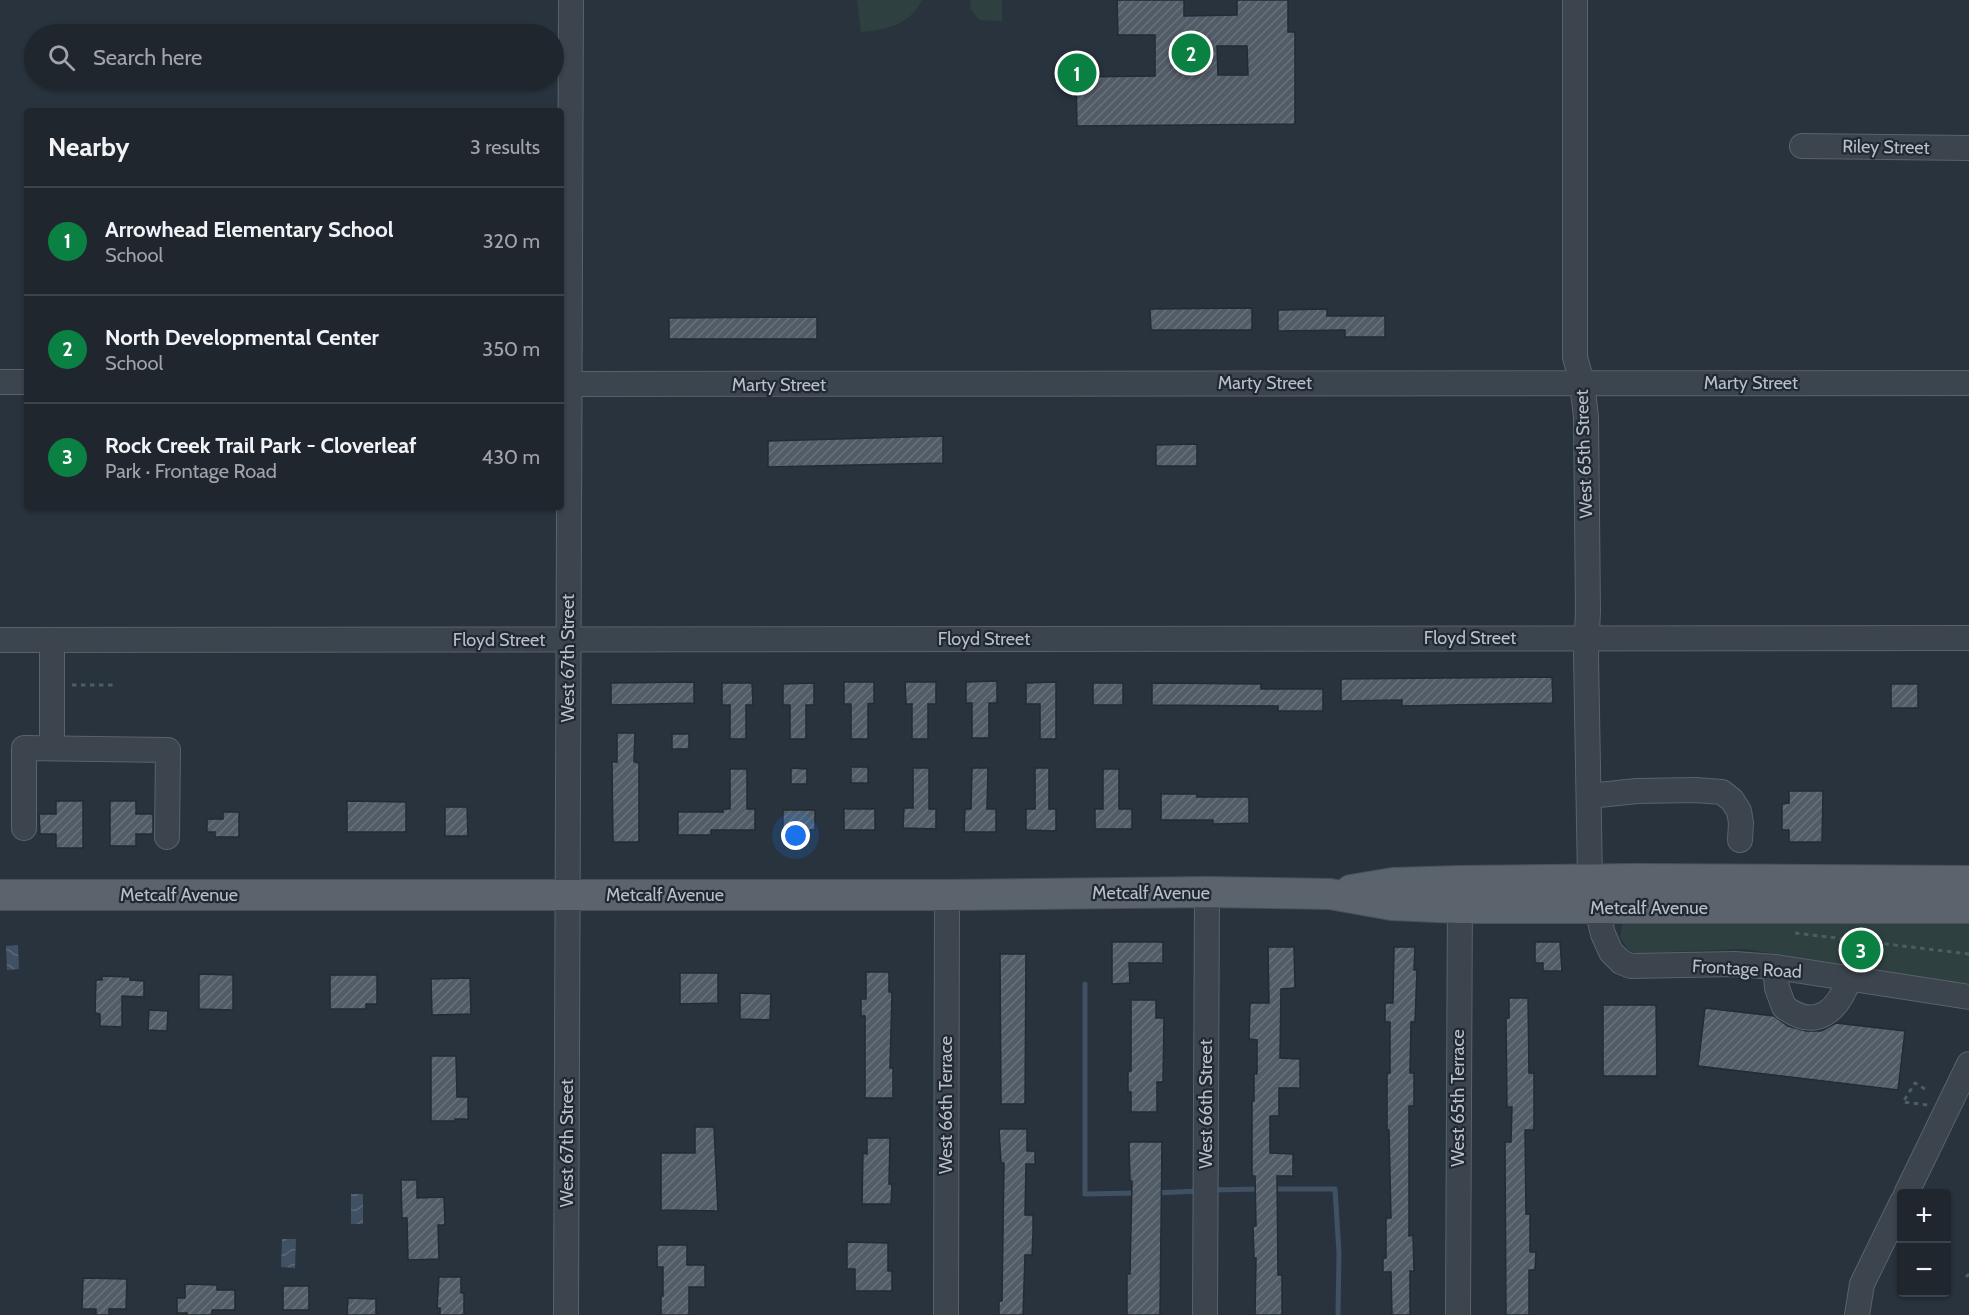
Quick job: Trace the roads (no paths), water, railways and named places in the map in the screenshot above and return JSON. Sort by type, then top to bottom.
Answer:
[{"type":"main road","name":"Metcalf Avenue","points":[[0,895],[946,895],[1207,892],[1330,894],[1392,905],[1460,894],[1594,894],[1969,881]]},
{"type":"main road","name":"Metcalf Avenue","points":[[1594,894],[1969,908]]},
{"type":"street","name":"West 67th Street","points":[[566,1315],[568,640],[565,384],[566,150],[571,0]]},
{"type":"street","name":"West 65th Street","points":[[1575,0],[1575,357],[1582,383],[1586,417],[1588,611],[1586,638],[1589,796],[1594,894]]},
{"type":"street","name":"Riley Street","points":[[1802,146],[1969,147]]},
{"type":"street","points":[[0,382],[24,382]]},
{"type":"street","name":"Marty Street","points":[[565,384],[1969,383]]},
{"type":"street","name":"Floyd Street","points":[[0,640],[1969,638]]},
{"type":"street","points":[[52,640],[52,748]]},
{"type":"street","points":[[24,828],[24,748],[168,750],[167,837]]},
{"type":"street","points":[[1589,796],[1637,791],[1722,792],[1732,800],[1739,811],[1740,840]]},
{"type":"street","name":"West 66th Street","points":[[1205,1315],[1207,892]]},
{"type":"street","name":"West 65th Terrace","points":[[1458,1315],[1460,894]]},
{"type":"street","name":"Frontage Road","points":[[1594,894],[1603,934],[1611,952],[1621,962],[1630,966],[1735,964],[1775,967],[1969,997]]},
{"type":"street","name":"West 66th Terrace","points":[[946,895],[946,1315]]},
{"type":"street","points":[[1775,967],[1777,988],[1784,1006],[1800,1016],[1822,1016],[1830,1012],[1845,992],[1849,979]]},
{"type":"street","points":[[1908,1189],[1969,1064]]},
{"type":"street","points":[[1857,1315],[1862,1284],[1897,1212]]},
{"type":"water","points":[[18,945],[19,969],[7,970],[6,946]]},
{"type":"water","points":[[351,1194],[363,1194],[363,1224],[351,1224]]},
{"type":"water","points":[[282,1239],[296,1239],[295,1268],[281,1267]]},
{"type":"waterway","points":[[1085,984],[1085,1194],[1137,1193]]},
{"type":"waterway","points":[[1212,1190],[1260,1189]]},
{"type":"waterway","points":[[1272,1189],[1335,1189],[1339,1253],[1338,1315]]},
{"type":"waterway","points":[[1155,1193],[1200,1191]]},
{"type":"place","name":"North Developmental Center","points":[[1191,53]]},
{"type":"place","name":"Arrowhead Elementary School","points":[[1077,73]]},
{"type":"place","name":"Rock Creek Trail Park - Cloverleaf","points":[[1861,950]]}]
